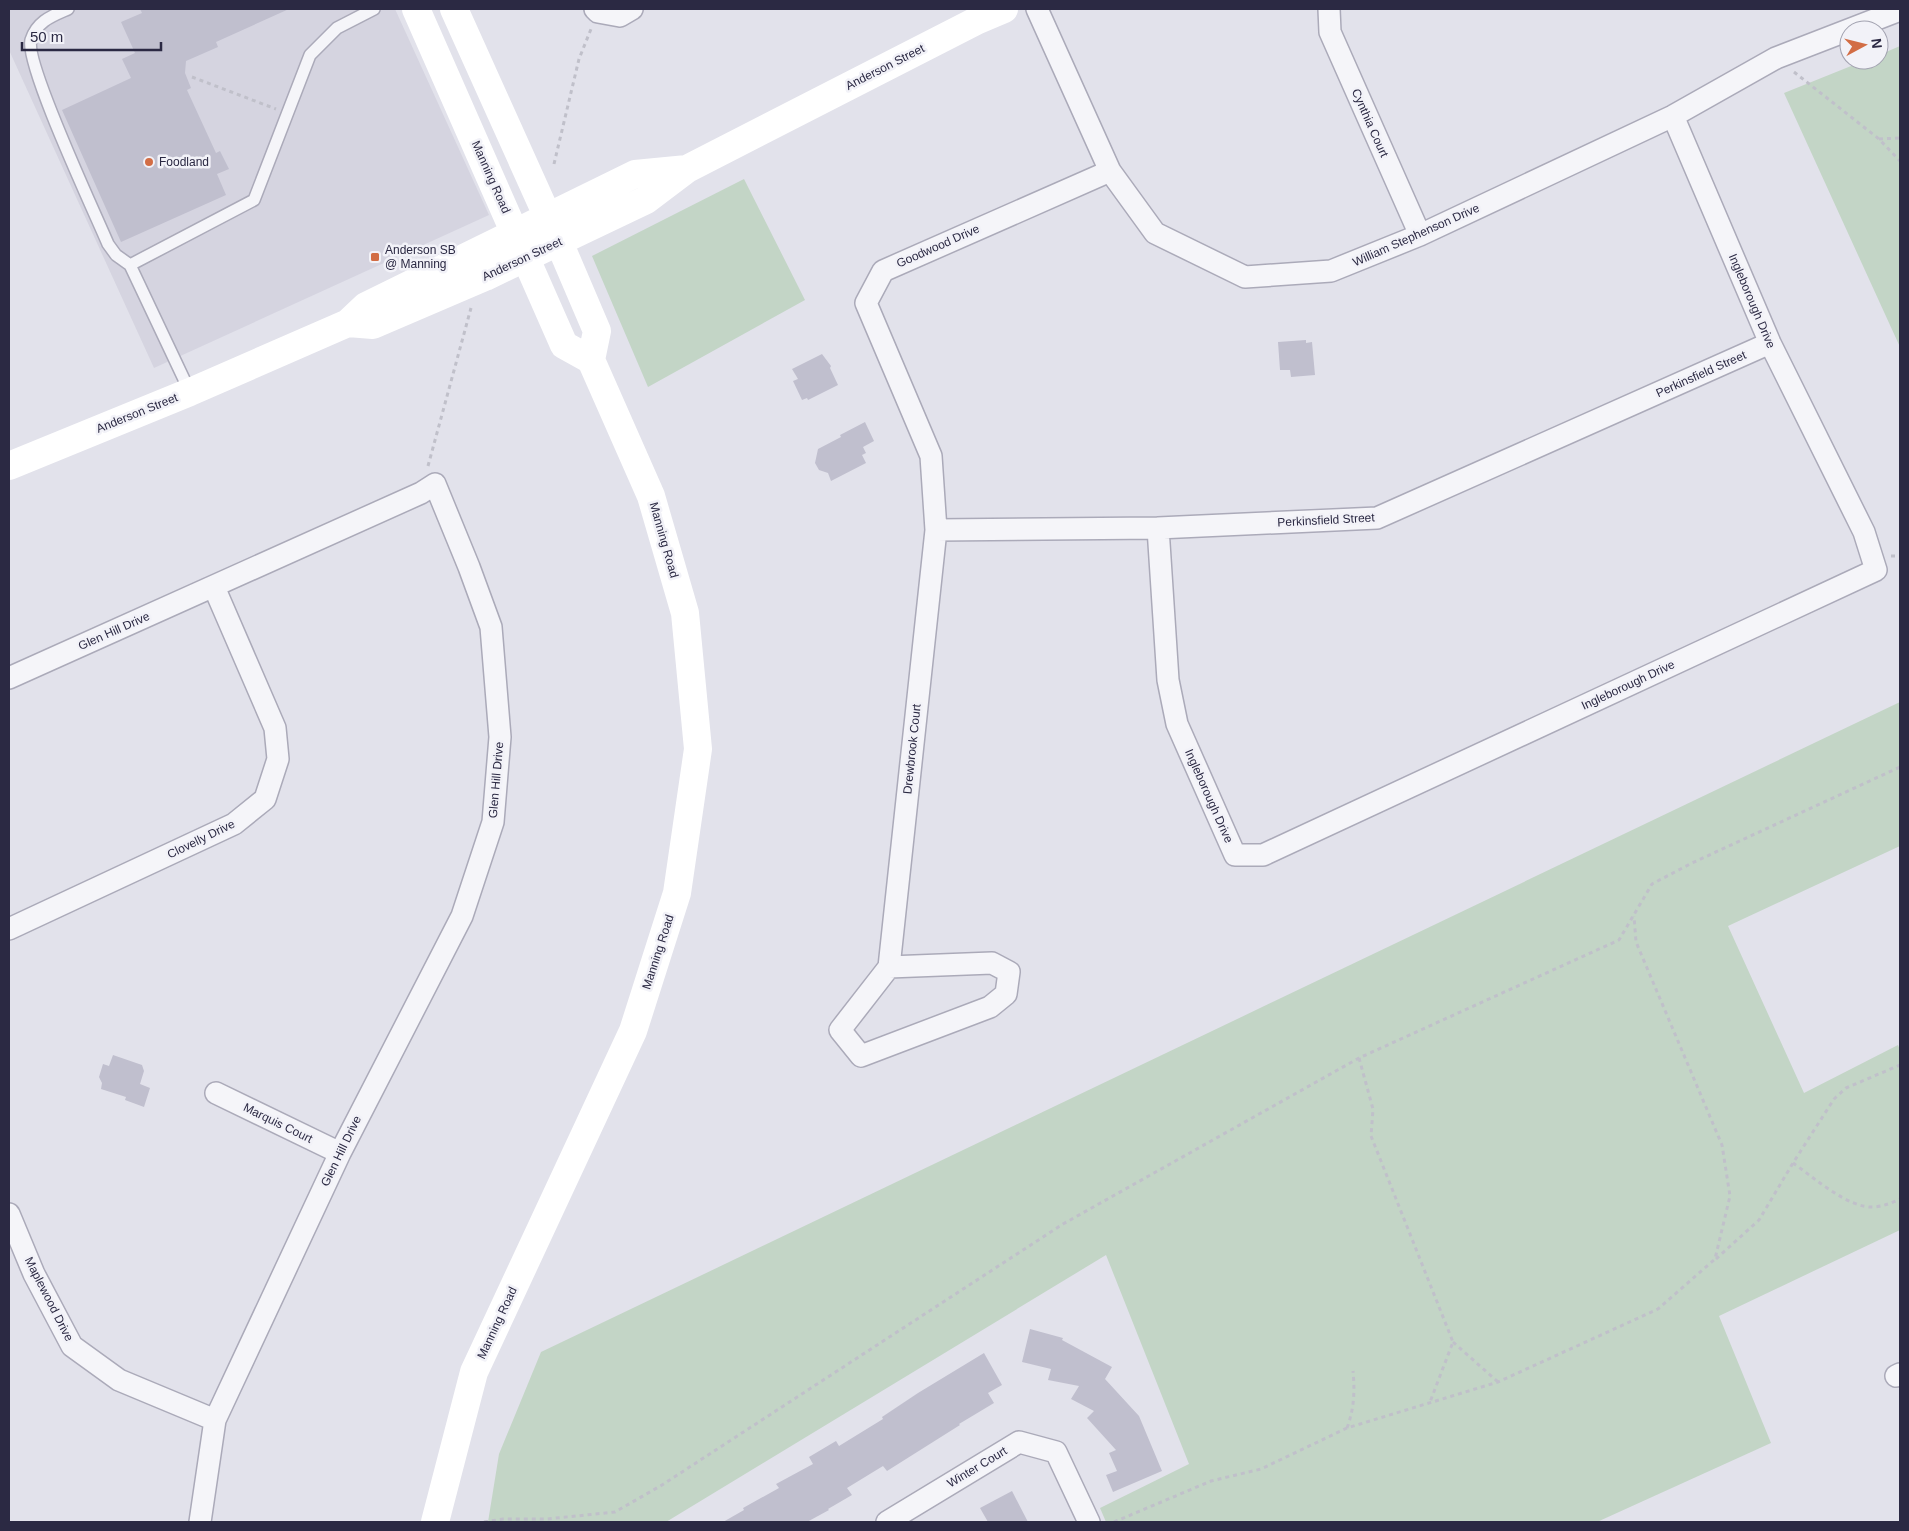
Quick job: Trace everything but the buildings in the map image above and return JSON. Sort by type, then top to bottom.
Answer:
[{"type":"main road","name":"Manning Road","points":[[416,9],[564,345],[591,360],[651,496],[684,613],[698,749],[677,893],[632,1031],[474,1372],[435,1522]]},
{"type":"main road","points":[[454,9],[597,331],[591,360]]},
{"type":"main road","name":"Anderson Street","points":[[348,323],[373,325],[526,258],[646,200],[687,169],[978,20],[1004,9]]},
{"type":"main road","name":"Anderson Street","points":[[9,466],[190,392],[348,323],[366,306],[635,174],[687,169]]},
{"type":"street","points":[[597,10],[620,16],[632,9]]},
{"type":"street","name":"William Stephenson Drive","points":[[1037,9],[1110,170],[1155,233],[1245,277],[1331,272],[1420,235],[1673,116],[1776,58],[1876,13],[1900,10]]},
{"type":"street","name":"Cynthia Court","points":[[1329,9],[1330,32],[1420,235]]},
{"type":"street","name":"Ingleborough Drive","points":[[1158,528],[1168,680],[1177,724],[1235,855],[1263,855],[1876,570],[1864,532],[1770,343],[1673,116]]},
{"type":"street","name":"Goodwood Drive","points":[[936,530],[931,456],[866,303],[883,271],[1110,170]]},
{"type":"street","name":"Perkinsfield Street","points":[[936,530],[1158,528],[1378,518],[1770,343]]},
{"type":"street","name":"Glen Hill Drive","points":[[9,678],[421,493],[435,484],[491,627],[500,737],[493,822],[462,916],[340,1153],[215,1420],[200,1522]]},
{"type":"street","name":"Drewbrook Court","points":[[889,967],[936,530]]},
{"type":"street","name":"Clovelly Drive","points":[[9,929],[234,824],[265,799],[278,759],[275,728],[214,587]]},
{"type":"street","points":[[992,962],[1009,972],[1006,994],[990,1007],[861,1056],[840,1030],[889,967],[992,962]]},
{"type":"street","name":"Marquis Court","points":[[216,1094],[340,1153]]},
{"type":"street","name":"Maplewood Drive","points":[[9,1214],[34,1274],[72,1346],[119,1380],[215,1420]]},
{"type":"street","name":"Winter Court","points":[[887,1522],[1019,1442],[1056,1452],[1089,1522]]},
{"type":"lane","points":[[68,9],[43,20],[31,40],[32,54],[40,82],[108,244],[116,256],[130,265],[190,392]]},
{"type":"lane","points":[[130,265],[254,200],[310,55],[337,28],[374,9]]},
{"type":"path","points":[[554,164],[579,59],[597,10]]},
{"type":"path","points":[[1776,58],[1879,139],[1900,162]]},
{"type":"path","points":[[192,77],[288,113]]},
{"type":"path","points":[[1879,139],[1900,138]]},
{"type":"path","points":[[421,493],[471,307]]},
{"type":"path","points":[[484,1522],[503,1519],[547,1519],[615,1512],[662,1485],[1063,1224],[1359,1058],[1619,940],[1652,884],[1692,863],[1900,767]]},
{"type":"path","points":[[1634,915],[1636,942],[1722,1145],[1730,1196],[1715,1260]]},
{"type":"path","points":[[1359,1058],[1373,1110],[1371,1136],[1453,1342],[1498,1382]]},
{"type":"path","points":[[1114,1522],[1211,1481],[1261,1469],[1347,1428],[1498,1382],[1658,1309],[1759,1220],[1834,1099],[1846,1088],[1900,1065]]},
{"type":"path","points":[[1793,1163],[1856,1204],[1872,1207],[1888,1204],[1900,1199]]},
{"type":"path","points":[[1430,1402],[1453,1342]]},
{"type":"path","points":[[1347,1428],[1352,1414],[1355,1393],[1353,1371]]},
{"type":"shaded area","points":[[9,9],[395,9],[489,215],[154,368],[9,50]]},
{"type":"green space","points":[[1900,46],[1900,347],[1784,93],[1841,70],[1889,70],[1889,51]]},
{"type":"green space","points":[[744,179],[805,300],[648,387],[592,256]]},
{"type":"green space","points":[[1900,702],[1900,846],[1728,926],[1804,1093],[1898,1045],[1900,1050],[1900,1230],[1719,1316],[1771,1443],[1597,1522],[1106,1522],[1100,1508],[1189,1464],[1106,1255],[666,1522],[488,1522],[499,1454],[541,1352]]},
{"type":"place","name":"Foodland","points":[[149,162]]},
{"type":"place","name":"Anderson SB @ Manning","points":[[375,257]]}]
